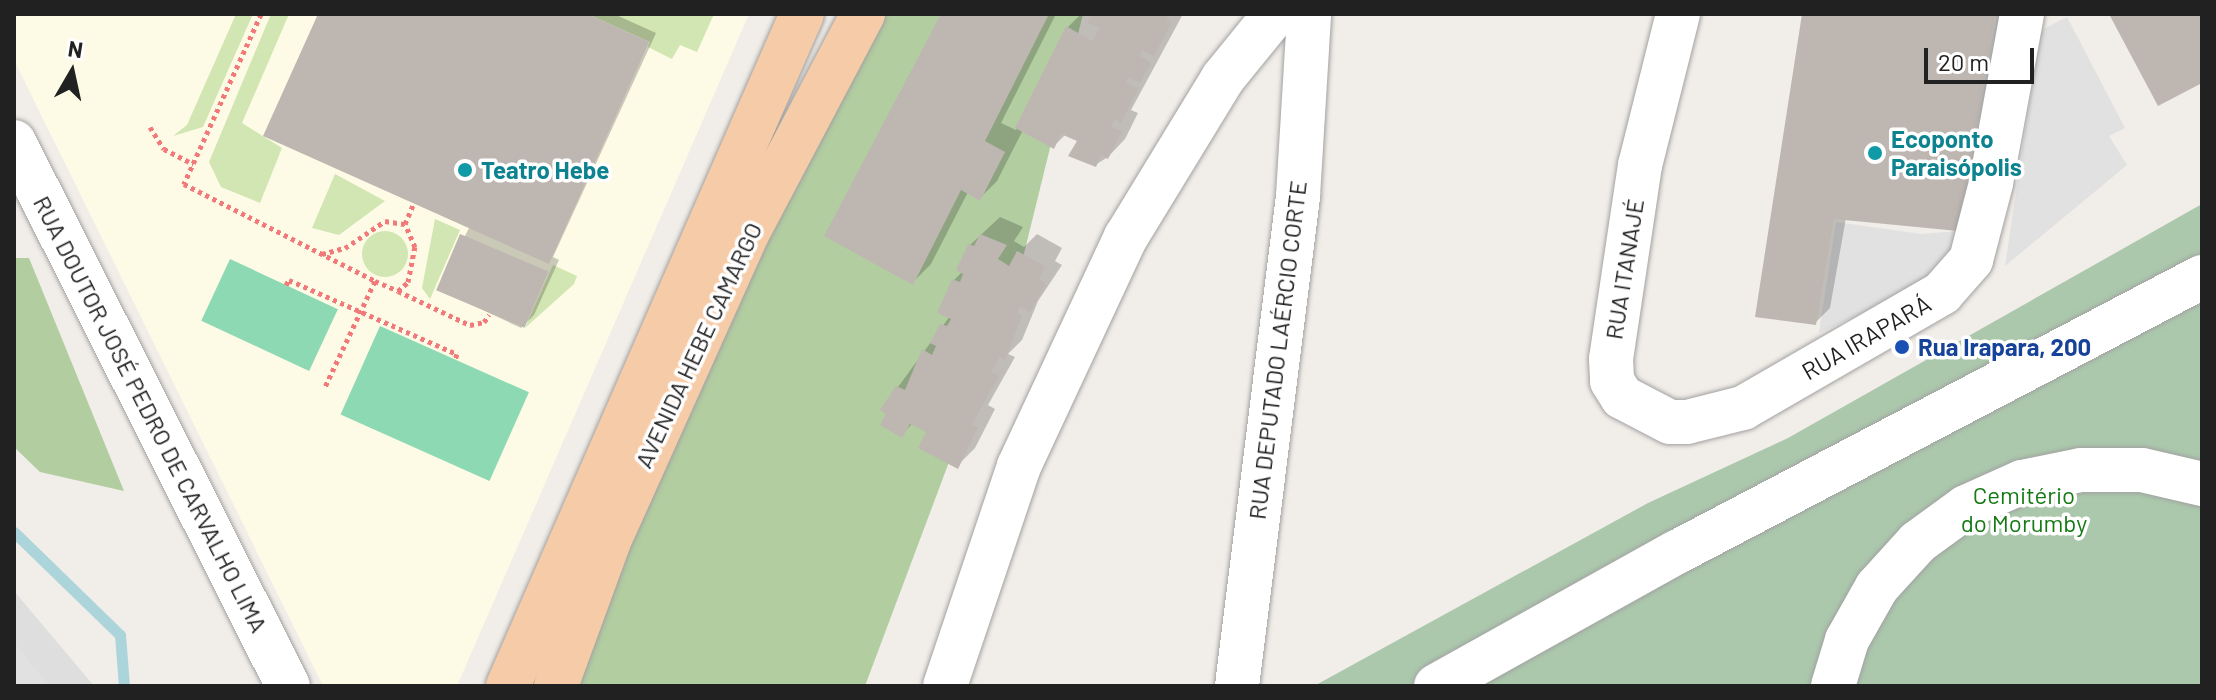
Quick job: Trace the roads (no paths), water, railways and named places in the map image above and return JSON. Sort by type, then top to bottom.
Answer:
[{"type":"main road","name":"AVENIDA HEBE CAMARGO","points":[[508,686],[802,14]]},
{"type":"main road","name":"AVENIDA HEBE CAMARGO","points":[[556,686],[609,541],[747,234],[863,14]]},
{"type":"street","points":[[945,686],[1019,466],[1126,237],[1223,78],[1275,14]]},
{"type":"street","name":"RUA DEPUTADO LAÉRCIO CORTE","points":[[1237,686],[1298,196],[1309,14]]},
{"type":"street","name":"RUA ITANAJÉ","points":[[1678,14],[1640,165],[1616,306],[1612,381],[1622,397],[1670,422],[1743,408]]},
{"type":"street","name":"RUA IRAPARÁ","points":[[1743,408],[1942,293],[1971,260],[1991,183],[2022,14]]},
{"type":"street","name":"RUA DOUTOR JOSÉ PEDRO DE CARVALHO LIMA","points":[[14,142],[288,686]]},
{"type":"street","points":[[1436,686],[1677,552],[2202,277]]},
{"type":"street","points":[[1808,686],[1847,640],[1877,587],[1907,553],[1940,523],[1993,492],[2081,470],[2192,474]]},
{"type":"street","points":[[1833,686],[1847,640]]},
{"type":"waterway","points":[[14,532],[120,635],[124,686]]},
{"type":"place","name":"Ecoponto Paraisópolis","points":[[1875,153]]},
{"type":"place","name":"Teatro Hebe","points":[[465,170]]},
{"type":"place","name":"Rua Irapara, 200","points":[[1902,347]]},
{"type":"park label","name":"Cemitério do Morumby","points":[[2024,509]]}]
